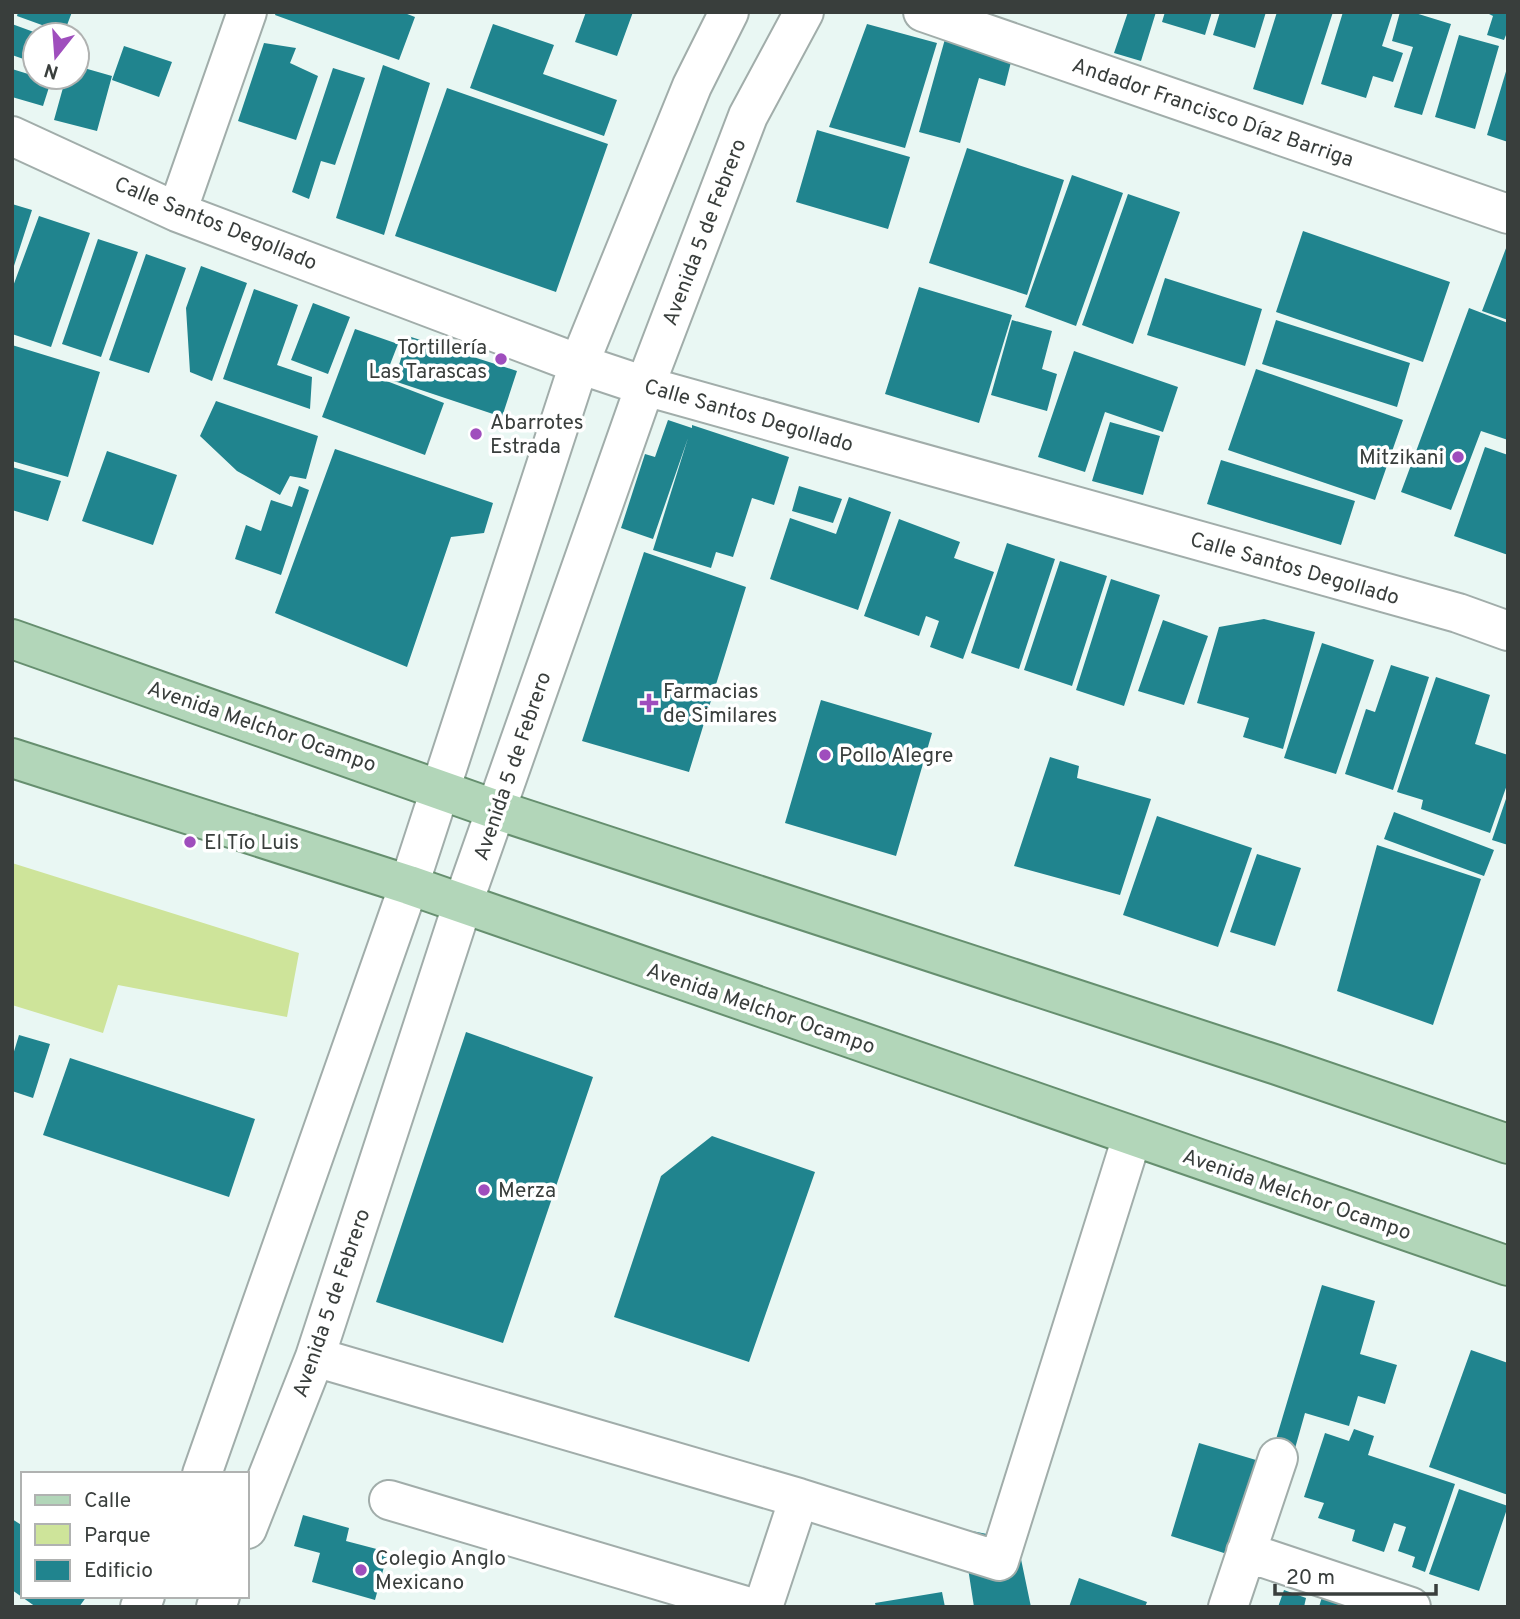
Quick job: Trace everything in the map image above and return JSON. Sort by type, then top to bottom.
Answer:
[{"type":"main road","name":"Avenida Melchor Ocampo","points":[[12,639],[497,810],[1277,1065],[1508,1144]]},
{"type":"main road","name":"Avenida Melchor Ocampo","points":[[12,758],[409,884],[1132,1138],[1508,1266]]},
{"type":"street","points":[[177,212],[247,12]]},
{"type":"street","points":[[203,1472],[409,884],[579,364],[692,86],[729,12]]},
{"type":"street","name":"Avenida 5 de Febrero","points":[[248,1526],[315,1357],[463,903],[645,386],[748,116],[803,12]]},
{"type":"street","name":"Andador Francisco Díaz Barriga","points":[[923,12],[1506,213]]},
{"type":"street","name":"Calle Santos Degollado","points":[[12,136],[177,212],[579,364],[645,386],[1458,613],[1508,631]]},
{"type":"street","points":[[315,1357],[799,1499],[999,1562],[1132,1138]]},
{"type":"street","points":[[1228,1607],[1278,1458]]},
{"type":"street","points":[[763,1607],[799,1499]]},
{"type":"street","points":[[389,1500],[749,1607]]},
{"type":"street","points":[[1246,1552],[1410,1607]]},
{"type":"green space","points":[[12,863],[299,953],[287,1017],[118,985],[103,1033],[12,1005]]},
{"type":"building","points":[[18,12],[72,12],[69,21],[31,21],[17,16]]},
{"type":"building","points":[[276,12],[402,12],[415,17],[399,60],[275,15]]},
{"type":"building","points":[[586,12],[633,12],[617,56],[575,42]]},
{"type":"building","points":[[1128,12],[1156,12],[1141,61],[1114,53]]},
{"type":"building","points":[[1165,12],[1212,12],[1205,35],[1162,22]]},
{"type":"building","points":[[1220,12],[1266,12],[1255,48],[1213,35]]},
{"type":"building","points":[[1277,12],[1333,12],[1303,105],[1253,89]]},
{"type":"building","points":[[1343,12],[1393,12],[1382,46],[1403,53],[1393,82],[1373,76],[1366,98],[1321,84]]},
{"type":"building","points":[[1400,12],[1412,12],[1451,24],[1422,115],[1394,107],[1413,47],[1392,41]]},
{"type":"building","points":[[1485,12],[1508,12],[1508,30],[1504,40],[1487,35],[1493,16]]},
{"type":"building","points":[[12,24],[21,27],[21,58],[12,55]]},
{"type":"building","points":[[493,24],[554,45],[543,74],[617,100],[604,136],[470,88]]},
{"type":"building","points":[[867,24],[937,43],[905,148],[829,127]]},
{"type":"building","points":[[1459,35],[1499,46],[1475,129],[1435,117]]},
{"type":"building","points":[[945,39],[1012,58],[1005,86],[979,78],[960,143],[919,132]]},
{"type":"building","points":[[264,43],[296,48],[290,63],[318,76],[296,140],[238,121]]},
{"type":"building","points":[[124,46],[172,62],[159,97],[112,80]]},
{"type":"building","points":[[383,65],[430,83],[384,235],[336,218]]},
{"type":"building","points":[[333,68],[365,78],[335,165],[321,161],[309,199],[292,192]]},
{"type":"building","points":[[1508,68],[1508,142],[1487,135]]},
{"type":"building","points":[[12,69],[21,72],[21,91],[48,91],[43,106],[12,97]]},
{"type":"building","points":[[91,70],[112,76],[97,131],[54,120],[62,91],[91,91]]},
{"type":"building","points":[[447,88],[608,144],[556,292],[395,236]]},
{"type":"building","points":[[817,130],[910,157],[888,229],[796,202]]},
{"type":"building","points":[[967,148],[1064,180],[1027,295],[929,263]]},
{"type":"building","points":[[1072,175],[1123,193],[1076,326],[1025,307]]},
{"type":"building","points":[[1128,194],[1180,212],[1133,344],[1082,325]]},
{"type":"building","points":[[12,204],[32,210],[13,269],[12,269]]},
{"type":"building","points":[[39,216],[90,233],[51,347],[12,334],[12,289]]},
{"type":"building","points":[[1303,231],[1450,282],[1423,362],[1276,312]]},
{"type":"building","points":[[98,239],[138,252],[101,357],[62,344]]},
{"type":"building","points":[[1508,243],[1508,320],[1482,311]]},
{"type":"building","points":[[146,254],[186,268],[149,373],[109,360]]},
{"type":"building","points":[[201,266],[247,283],[212,381],[190,372],[186,308]]},
{"type":"building","points":[[1165,278],[1262,309],[1245,366],[1147,335]]},
{"type":"building","points":[[919,287],[1012,315],[979,423],[885,394]]},
{"type":"building","points":[[254,289],[298,305],[277,365],[312,377],[310,409],[223,379]]},
{"type":"building","points":[[313,303],[350,317],[328,374],[291,360]]},
{"type":"building","points":[[1469,308],[1508,323],[1508,440],[1481,431],[1451,510],[1401,492]]},
{"type":"building","points":[[1012,320],[1052,331],[1042,369],[1057,374],[1047,411],[991,395]]},
{"type":"building","points":[[1276,320],[1410,363],[1397,407],[1262,364]]},
{"type":"building","points":[[355,329],[398,344],[384,380],[444,403],[425,455],[322,417]]},
{"type":"building","points":[[408,336],[517,371],[502,417],[394,381]]},
{"type":"building","points":[[12,345],[100,372],[68,477],[12,461]]},
{"type":"building","points":[[1074,351],[1178,387],[1163,432],[1105,412],[1085,472],[1038,457]]},
{"type":"building","points":[[1256,369],[1403,420],[1375,500],[1228,450]]},
{"type":"building","points":[[216,401],[318,436],[306,479],[290,476],[280,495],[237,471],[200,436]]},
{"type":"building","points":[[668,420],[692,428],[692,425],[789,457],[774,505],[752,498],[733,557],[716,552],[711,568],[653,550],[688,438],[653,539],[621,528],[645,454],[655,457]]},
{"type":"building","points":[[1110,422],[1160,436],[1143,495],[1092,481]]},
{"type":"building","points":[[1485,447],[1508,455],[1508,555],[1454,536]]},
{"type":"building","points":[[335,449],[493,503],[484,533],[451,537],[407,667],[275,613]]},
{"type":"building","points":[[107,451],[177,475],[153,545],[82,521]]},
{"type":"building","points":[[1221,460],[1355,501],[1341,545],[1207,504]]},
{"type":"building","points":[[12,467],[61,481],[48,521],[12,510]]},
{"type":"building","points":[[299,486],[309,490],[281,575],[235,559],[246,525],[261,531],[271,500],[292,507]]},
{"type":"building","points":[[799,486],[842,499],[833,523],[792,511]]},
{"type":"building","points":[[849,497],[891,512],[858,610],[770,579],[790,518],[836,534]]},
{"type":"building","points":[[899,519],[960,542],[954,558],[994,572],[963,659],[930,647],[939,621],[926,616],[919,636],[864,616]]},
{"type":"building","points":[[1007,543],[1055,559],[1019,669],[971,653]]},
{"type":"building","points":[[644,552],[746,587],[689,772],[582,741]]},
{"type":"building","points":[[1060,561],[1107,576],[1072,686],[1024,670]]},
{"type":"building","points":[[1111,579],[1160,595],[1124,706],[1076,690]]},
{"type":"building","points":[[1264,619],[1315,632],[1283,749],[1243,737],[1249,718],[1197,703],[1219,627]]},
{"type":"building","points":[[1163,620],[1208,636],[1184,705],[1138,691]]},
{"type":"building","points":[[1322,643],[1374,660],[1336,774],[1284,758]]},
{"type":"building","points":[[1391,665],[1429,677],[1393,790],[1345,774],[1366,709],[1375,712]]},
{"type":"building","points":[[1436,677],[1490,695],[1475,744],[1508,755],[1508,782],[1490,833],[1421,809],[1423,800],[1397,792]]},
{"type":"building","points":[[821,700],[932,733],[896,856],[785,823]]},
{"type":"building","points":[[1050,757],[1079,766],[1077,778],[1151,799],[1120,895],[1014,866]]},
{"type":"building","points":[[1508,793],[1508,845],[1492,840]]},
{"type":"building","points":[[1394,812],[1494,850],[1484,876],[1384,839]]},
{"type":"building","points":[[1157,816],[1252,848],[1218,947],[1123,915]]},
{"type":"building","points":[[1377,845],[1481,879],[1433,1025],[1337,991]]},
{"type":"building","points":[[1257,854],[1301,868],[1275,946],[1230,932]]},
{"type":"building","name":"Merza","points":[[466,1032],[593,1077],[503,1343],[376,1302]]},
{"type":"building","points":[[19,1035],[50,1044],[33,1098],[12,1091],[12,1058]]},
{"type":"building","points":[[70,1058],[255,1119],[229,1197],[43,1135]]},
{"type":"building","points":[[712,1136],[815,1172],[749,1362],[614,1317],[661,1176]]},
{"type":"building","points":[[1322,1285],[1375,1301],[1360,1354],[1397,1365],[1385,1404],[1358,1396],[1349,1426],[1305,1413],[1294,1452],[1274,1446]]},
{"type":"building","points":[[1471,1350],[1508,1363],[1508,1495],[1429,1467]]},
{"type":"building","points":[[1354,1429],[1374,1436],[1368,1455],[1455,1484],[1425,1572],[1412,1567],[1415,1557],[1398,1551],[1406,1527],[1394,1523],[1384,1552],[1352,1541],[1355,1530],[1318,1518],[1324,1503],[1304,1497],[1325,1433],[1349,1441]]},
{"type":"building","points":[[1199,1443],[1256,1460],[1227,1554],[1171,1536]]},
{"type":"building","points":[[1459,1489],[1508,1506],[1479,1591],[1429,1574]]},
{"type":"building","points":[[303,1515],[349,1528],[346,1541],[388,1552],[375,1600],[312,1582],[320,1553],[294,1546]]},
{"type":"building","points":[[12,1519],[21,1525],[21,1596],[12,1590]]},
{"type":"building","points":[[962,1529],[1017,1540],[1031,1607],[974,1607]]},
{"type":"building","points":[[1079,1578],[1147,1602],[1145,1607],[1069,1607]]},
{"type":"building","points":[[1284,1590],[1306,1598],[1304,1607],[1278,1607]]},
{"type":"building","points":[[1324,1590],[1376,1607],[1319,1607]]},
{"type":"building","points":[[942,1592],[945,1607],[876,1607],[875,1603]]},
{"type":"building","points":[[23,1598],[86,1598],[79,1607],[36,1607]]},
{"type":"place","name":"Tortillería Las Tarascas","points":[[501,359]]},
{"type":"place","name":"Abarrotes Estrada","points":[[476,434]]},
{"type":"place","name":"Mitzikani","points":[[1458,457]]},
{"type":"place","name":"Farmacias de Similares","points":[[649,703]]},
{"type":"place","name":"Pollo Alegre","points":[[825,755]]},
{"type":"place","name":"El Tío Luis","points":[[190,842]]},
{"type":"place","name":"Merza","points":[[484,1190]]},
{"type":"place","name":"Colegio Anglo Mexicano","points":[[361,1570]]}]
